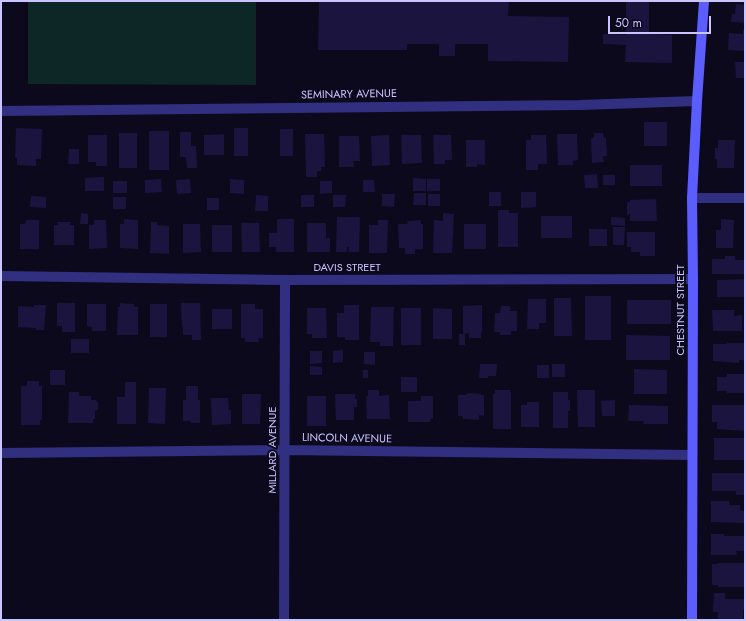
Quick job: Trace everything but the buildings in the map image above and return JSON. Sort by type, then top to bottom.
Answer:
[{"type":"street","name":"CHESTNUT STREET","points":[[692,620],[692,198],[704,1]]},
{"type":"street","name":"SEMINARY AVENUE","points":[[1,111],[580,104],[697,101]]},
{"type":"street","points":[[692,198],[745,198]]},
{"type":"street","name":"DAVIS STREET","points":[[1,276],[285,280],[693,278]]},
{"type":"street","name":"MILLARD AVENUE","points":[[284,620],[285,280]]},
{"type":"street","name":"LINCOLN AVENUE","points":[[1,453],[285,450],[692,455]]},
{"type":"green space","points":[[28,1],[256,1],[256,85],[28,84]]}]
